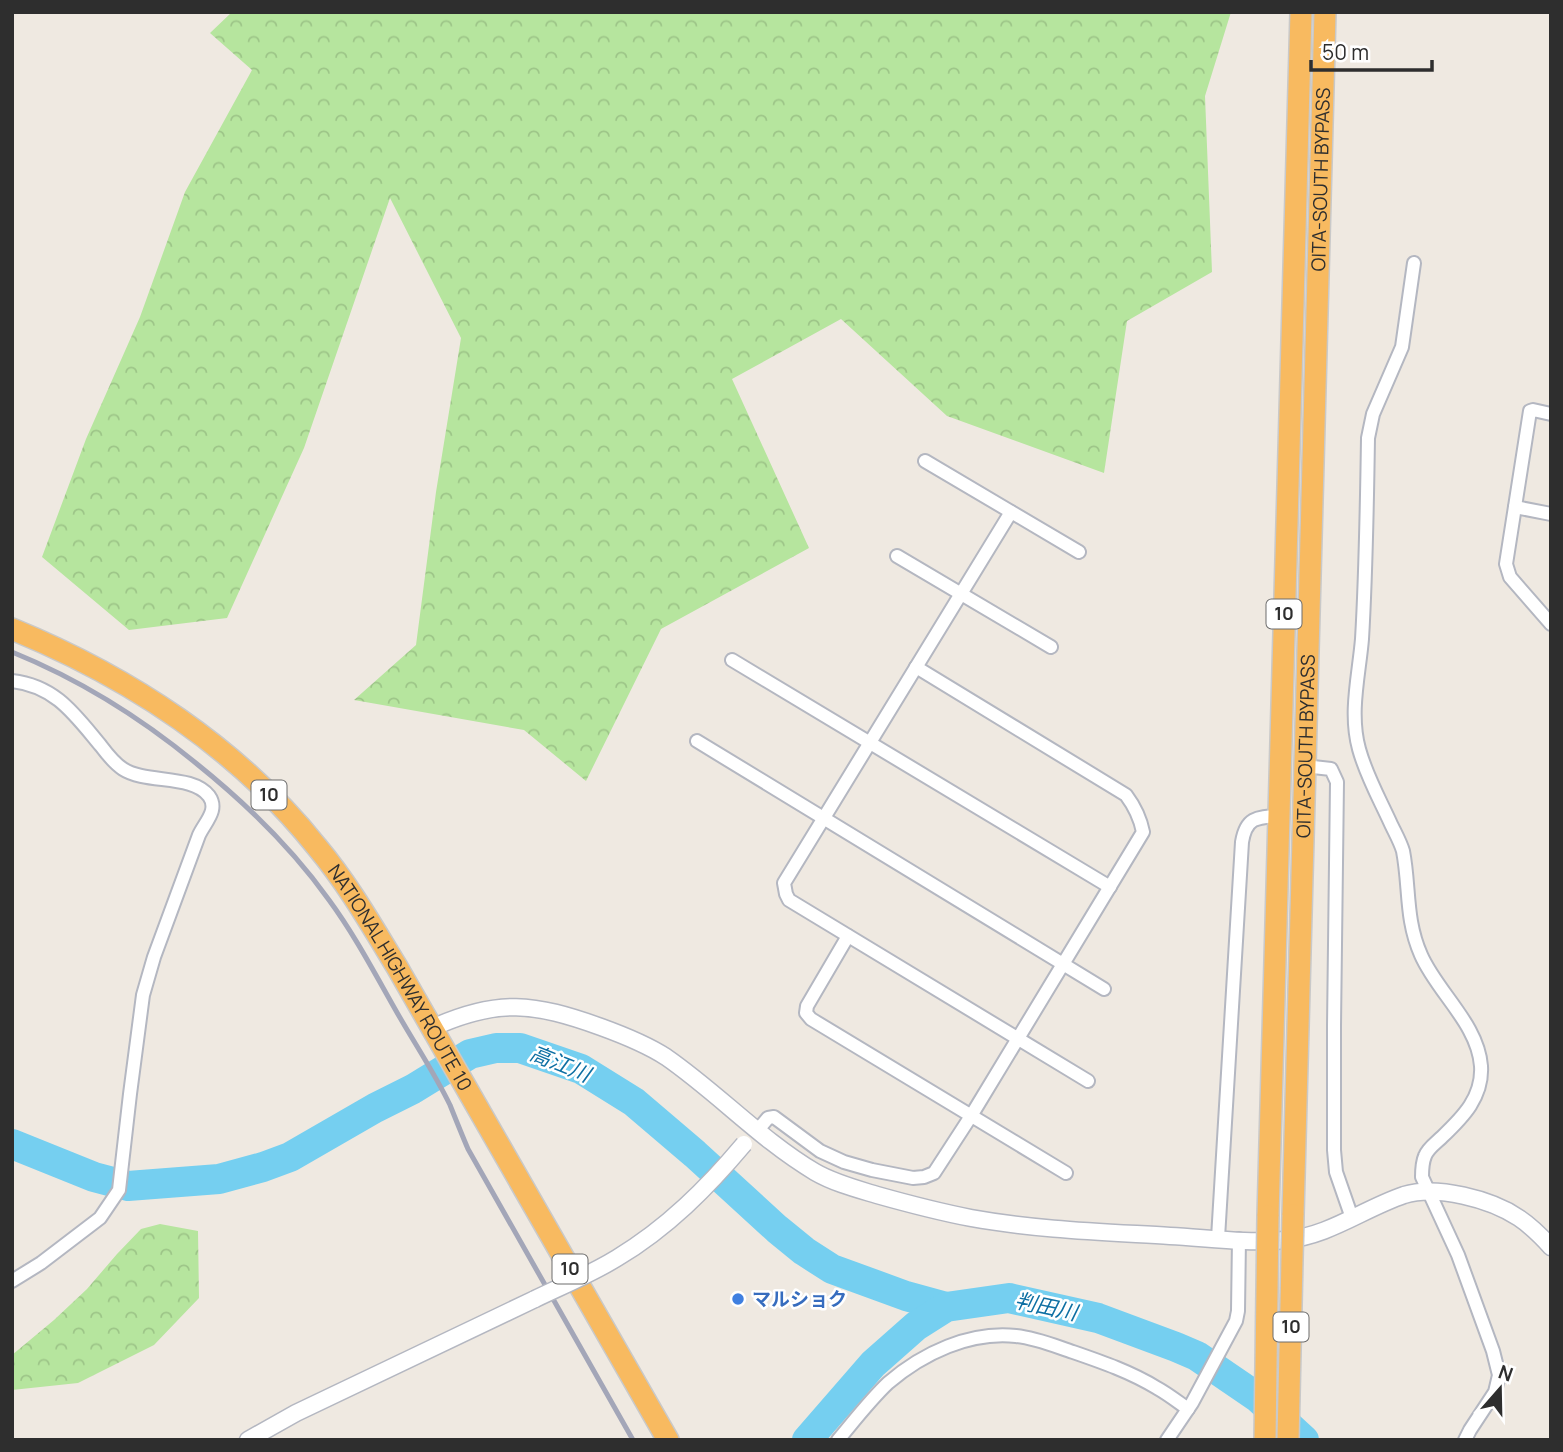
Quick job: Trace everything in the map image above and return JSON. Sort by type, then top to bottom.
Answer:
[{"type":"highway","name":"OITA-SOUTH BYPASS","points":[[1265,1440],[1278,816],[1301,12]]},
{"type":"highway","name":"OITA-SOUTH BYPASS","points":[[1288,1440],[1325,12]]},
{"type":"highway","name":"NATIONAL HIGHWAY ROUTE 10","points":[[12,629],[88,663],[186,724],[252,777],[301,827],[337,872],[397,967],[668,1440]]},
{"type":"street","points":[[1414,264],[1402,347],[1373,414],[1368,438],[1365,587],[1355,714],[1359,750],[1402,850],[1409,920],[1416,944],[1422,958],[1475,1041],[1481,1065],[1479,1089],[1469,1110],[1431,1147],[1422,1166],[1427,1192],[1455,1247],[1493,1351],[1499,1375],[1495,1392],[1465,1440]]},
{"type":"street","points":[[1551,414],[1530,411],[1506,564],[1510,577],[1544,611],[1551,624]]},
{"type":"street","points":[[925,461],[1079,552]]},
{"type":"street","points":[[1515,507],[1551,514]]},
{"type":"street","points":[[1010,512],[784,884],[789,900],[1088,1081]]},
{"type":"street","points":[[897,556],[1051,647]]},
{"type":"street","points":[[732,660],[1110,887]]},
{"type":"street","points":[[248,1440],[296,1413],[615,1260],[649,1237],[697,1196],[768,1118],[774,1117],[832,1157],[872,1170],[918,1178],[929,1176],[939,1168],[1143,832],[1140,819],[1126,795],[916,667]]},
{"type":"street","points":[[12,681],[30,684],[59,699],[123,769],[199,788],[210,798],[213,809],[199,835],[147,979],[119,1190],[100,1218],[41,1263],[12,1281]]},
{"type":"street","points":[[697,741],[1104,989]]},
{"type":"street","points":[[1304,766],[1331,769],[1337,782],[1334,1150],[1336,1172],[1352,1218]]},
{"type":"street","points":[[1218,1238],[1242,842],[1248,824],[1261,817],[1278,816]]},
{"type":"street","points":[[848,936],[807,1006],[806,1013],[811,1019],[1066,1173]]},
{"type":"street","points":[[432,1028],[468,1013],[510,1006],[562,1014],[623,1035],[654,1049],[757,1130],[822,1175],[868,1192],[944,1213],[1035,1227],[1273,1241],[1329,1230],[1407,1194],[1427,1192],[1455,1195],[1496,1206],[1519,1218],[1551,1247]]},
{"type":"street","points":[[1167,1440],[1190,1406],[1236,1321],[1239,1240]]},
{"type":"street","points":[[838,1440],[887,1384],[911,1366],[963,1340],[989,1336],[1016,1336],[1046,1343],[1111,1365],[1190,1406]]},
{"type":"green space","points":[[232,12],[1231,12],[1205,96],[1212,272],[1127,321],[1104,473],[947,416],[841,319],[732,379],[809,548],[661,629],[586,781],[524,730],[354,700],[416,645],[436,492],[461,338],[390,198],[304,448],[227,618],[129,630],[42,557],[86,439],[140,317],[185,192],[252,70],[210,33]]},
{"type":"green space","points":[[160,1224],[198,1231],[199,1298],[154,1345],[78,1383],[12,1390],[12,1355],[87,1289],[141,1229]]},
{"type":"waterway","name":"高江川","points":[[12,1144],[94,1177],[128,1186],[219,1179],[290,1157],[470,1054],[496,1048],[520,1048],[581,1069],[634,1102],[777,1229],[832,1269],[906,1296],[946,1307]]},
{"type":"waterway","name":"判田川","points":[[807,1440],[873,1364],[916,1326],[946,1307],[1009,1298],[1098,1318],[1197,1356],[1257,1397],[1304,1440]]},
{"type":"railway","points":[[12,652],[86,687],[132,715],[176,747],[251,811],[315,881],[355,940],[437,1081],[468,1149],[633,1440]]},
{"type":"place","name":"マルショク","points":[[738,1299]]}]
